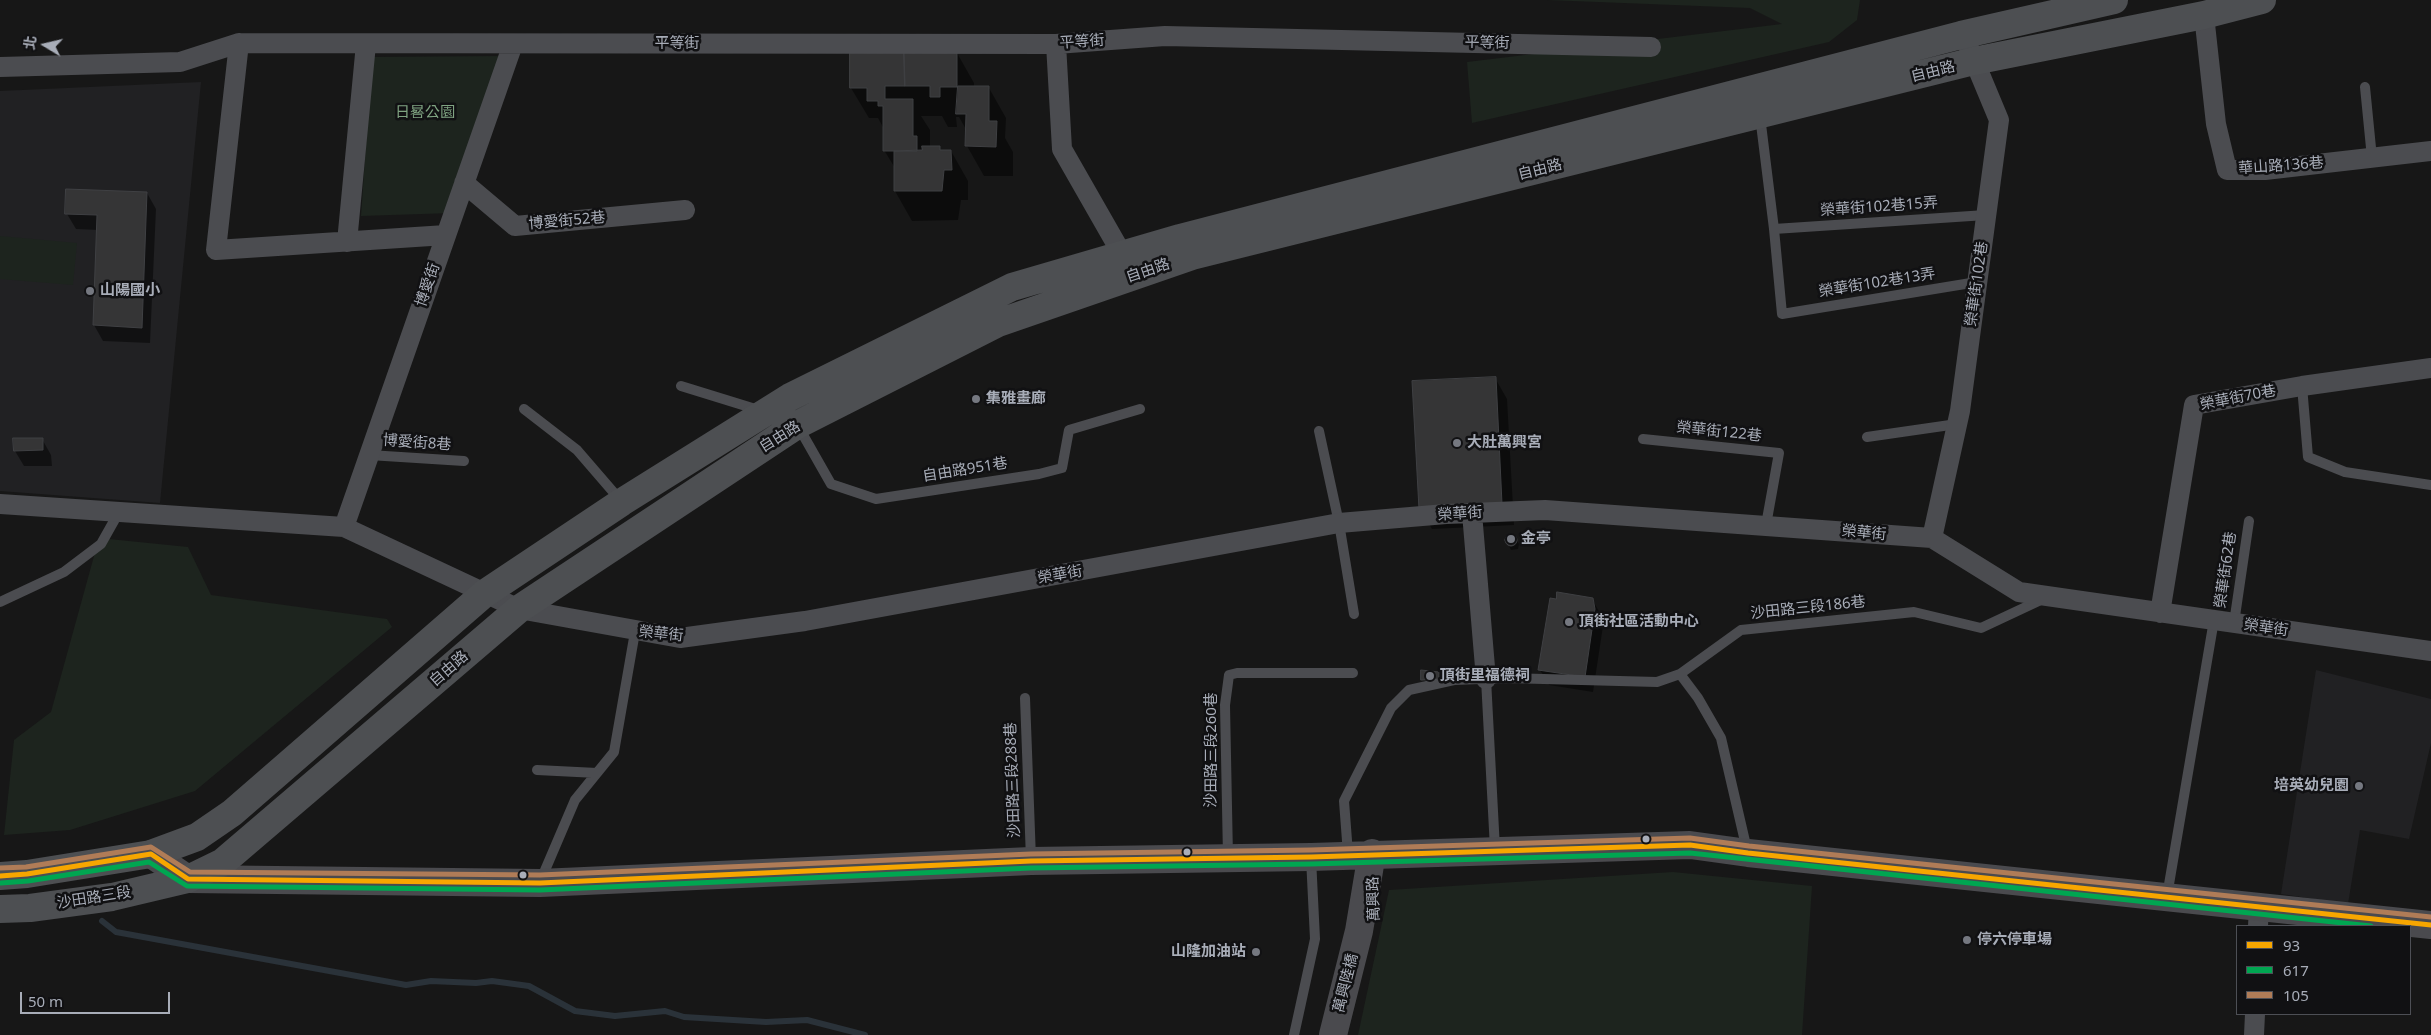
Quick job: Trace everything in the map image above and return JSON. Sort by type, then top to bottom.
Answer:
[{"type":"main road","name":"自由路","points":[[151,854],[198,837],[232,813],[484,594],[622,502],[766,412],[828,378],[1012,287],[1122,254],[1964,35],[2114,0]]},
{"type":"main road","name":"自由路","points":[[188,880],[223,862],[519,609],[797,425],[998,323],[1192,256],[1760,116],[1974,61],[2204,15],[2262,0]]},
{"type":"main road","points":[[828,378],[838,405]]},
{"type":"main road","points":[[0,876],[26,874],[151,854]]},
{"type":"main road","name":"沙田路三段","points":[[0,909],[30,908],[112,897],[188,880]]},
{"type":"street","name":"華山路136巷","points":[[2204,15],[2216,124],[2227,170],[2266,170],[2431,151]]},
{"type":"street","name":"榮華街102巷","points":[[1932,538],[1957,424],[1998,120],[1964,35]]},
{"type":"street","name":"平等街","points":[[0,67],[180,62],[239,43],[1056,44],[1166,36],[1651,47]]},
{"type":"street","points":[[239,43],[216,250],[446,235]]},
{"type":"street","points":[[347,242],[366,44]]},
{"type":"street","name":"博愛街","points":[[344,527],[513,44]]},
{"type":"street","points":[[1056,44],[1062,149],[1122,254]]},
{"type":"street","name":"博愛街52巷","points":[[464,183],[515,226],[685,210]]},
{"type":"street","name":"榮華街70巷","points":[[2160,613],[2194,405],[2302,386],[2431,368]]},
{"type":"street","points":[[0,504],[344,527]]},
{"type":"street","name":"榮華街","points":[[344,527],[519,609],[635,632],[680,638],[805,621],[1339,523],[1472,512],[1545,510],[1932,538],[2019,592],[2431,651]]},
{"type":"street","points":[[1472,512],[1486,679]]},
{"type":"street","name":"沙田路三段","points":[[188,880],[540,883],[1031,862],[1311,857],[1690,845],[1748,853],[2167,896],[2258,917],[2431,925]]},
{"type":"street","points":[[151,854],[188,880]]},
{"type":"street","name":"萬興路","points":[[1360,854],[1367,933]]},
{"type":"street","name":"萬興陸橋","points":[[1333,1035],[1367,933]]},
{"type":"street","name":"萬興陸橋","points":[[1351,1035],[1367,933]]},
{"type":"street","points":[[2254,1035],[2255,1015]]},
{"type":"lane","points":[[2365,87],[2372,158]]},
{"type":"lane","points":[[1760,116],[1774,229]]},
{"type":"lane","name":"榮華街102巷15弄","points":[[1774,229],[1986,215]]},
{"type":"lane","name":"榮華街102巷13弄","points":[[1774,229],[1782,314],[1977,282]]},
{"type":"lane","points":[[681,386],[766,412]]},
{"type":"lane","points":[[2302,386],[2308,457],[2345,472],[2431,485]]},
{"type":"lane","points":[[524,409],[577,450],[622,502]]},
{"type":"lane","name":"自由路951巷","points":[[797,425],[831,484],[876,499],[1039,474],[1062,468],[1070,430],[1140,410]]},
{"type":"lane","points":[[1867,437],[1957,424]]},
{"type":"lane","points":[[1319,431],[1339,523],[1354,614]]},
{"type":"lane","name":"榮華街122巷","points":[[1643,439],[1779,453],[1766,525]]},
{"type":"lane","name":"博愛街8巷","points":[[369,456],[464,461]]},
{"type":"lane","points":[[0,602],[64,572],[100,544],[119,512]]},
{"type":"lane","name":"榮華街62巷","points":[[2167,896],[2224,622],[2249,521]]},
{"type":"lane","name":"沙田路三段186巷","points":[[1360,854],[1344,801],[1391,708],[1409,690],[1454,680],[1657,682],[1680,674],[1741,630],[1914,612],[1980,628],[2048,597]]},
{"type":"lane","points":[[540,883],[574,800],[614,752],[635,632]]},
{"type":"lane","name":"沙田路三段260巷","points":[[1228,858],[1225,705],[1229,675],[1237,673],[1352,673]]},
{"type":"lane","points":[[1680,674],[1698,698],[1721,738],[1748,853]]},
{"type":"lane","points":[[1486,679],[1495,850]]},
{"type":"lane","name":"沙田路三段288巷","points":[[1025,698],[1031,862]]},
{"type":"lane","points":[[537,770],[597,773]]},
{"type":"lane","points":[[1294,1035],[1315,939],[1311,857]]},
{"type":"shaded area","name":"山陽國小","points":[[201,82],[160,503],[0,491],[0,91]]},
{"type":"shaded area","name":"培英幼兒園","points":[[2316,670],[2431,699],[2431,743],[2409,839],[2360,830],[2348,904],[2281,894]]},
{"type":"green space","points":[[1547,0],[1860,0],[1857,20],[1829,42],[1472,123],[1467,62],[1782,24],[1750,8]]},
{"type":"green space","name":"日晷公園","points":[[505,56],[452,213],[361,216],[372,57]]},
{"type":"green space","points":[[0,236],[77,243],[73,285],[0,279]]},
{"type":"green space","points":[[99,538],[188,547],[211,595],[387,619],[392,627],[195,791],[70,830],[4,835],[14,740],[51,712]]},
{"type":"green space","points":[[1673,872],[1812,886],[1802,1035],[1358,1035],[1389,890]]},
{"type":"building","points":[[850,52],[904,52],[905,86],[885,86],[885,99],[913,99],[913,136],[917,136],[917,151],[883,151],[883,106],[878,106],[878,101],[867,101],[867,88],[850,88]]},
{"type":"building","points":[[904,52],[957,52],[957,87],[940,87],[940,97],[930,97],[930,86],[905,86]]},
{"type":"building","points":[[958,86],[989,86],[989,121],[997,121],[996,147],[965,146],[966,114],[956,114]]},
{"type":"building","points":[[922,146],[940,146],[940,150],[951,150],[952,170],[944,170],[942,191],[894,191],[894,151],[922,150]]},
{"type":"building","points":[[66,189],[147,192],[142,328],[93,325],[97,215],[65,214]]},
{"type":"building","name":"大肚萬興宮","points":[[1496,377],[1502,504],[1419,509],[1412,381]]},
{"type":"building","points":[[13,438],[43,438],[43,450],[14,451]]},
{"type":"building","name":"金亭","points":[[1513,534],[1516,535],[1516,545],[1509,546],[1506,545],[1505,538],[1506,535]]},
{"type":"building","name":"頂街社區活動中心","points":[[1557,592],[1593,598],[1595,609],[1585,677],[1538,670],[1550,598],[1556,599]]},
{"type":"building","name":"頂街里福德祠","points":[[1421,670],[1439,672],[1439,680],[1421,680]]},
{"type":"waterway","points":[[102,921],[116,932],[406,985],[431,981],[476,983],[492,981],[529,986],[575,1011],[615,1016],[665,1011],[684,1017],[766,1022],[807,1020],[865,1035]]},
{"type":"transit line","name":"105","points":[[0,868],[26,867],[151,847],[190,872],[540,875],[1031,854],[1311,850],[1690,838],[1749,846],[2431,917]]},
{"type":"transit line","name":"93","points":[[0,876],[27,874],[151,854],[188,879],[540,883],[1031,861],[1311,857],[1690,845],[1748,853],[2431,925]]},
{"type":"transit line","name":"617","points":[[1,883],[28,881],[149,862],[187,886],[540,890],[1031,868],[1311,864],[1690,853],[2362,925]]},
{"type":"place","name":"山陽國小","points":[[90,291]]},
{"type":"place","name":"集雅畫廊","points":[[976,399]]},
{"type":"place","name":"大肚萬興宮","points":[[1457,443]]},
{"type":"place","name":"金亭","points":[[1511,539]]},
{"type":"place","name":"頂街社區活動中心","points":[[1569,622]]},
{"type":"place","name":"頂街里福德祠","points":[[1430,676]]},
{"type":"place","name":"培英幼兒園","points":[[2359,786]]},
{"type":"place","name":"停六停車場","points":[[1967,940]]},
{"type":"place","name":"山隆加油站","points":[[1256,952]]}]
